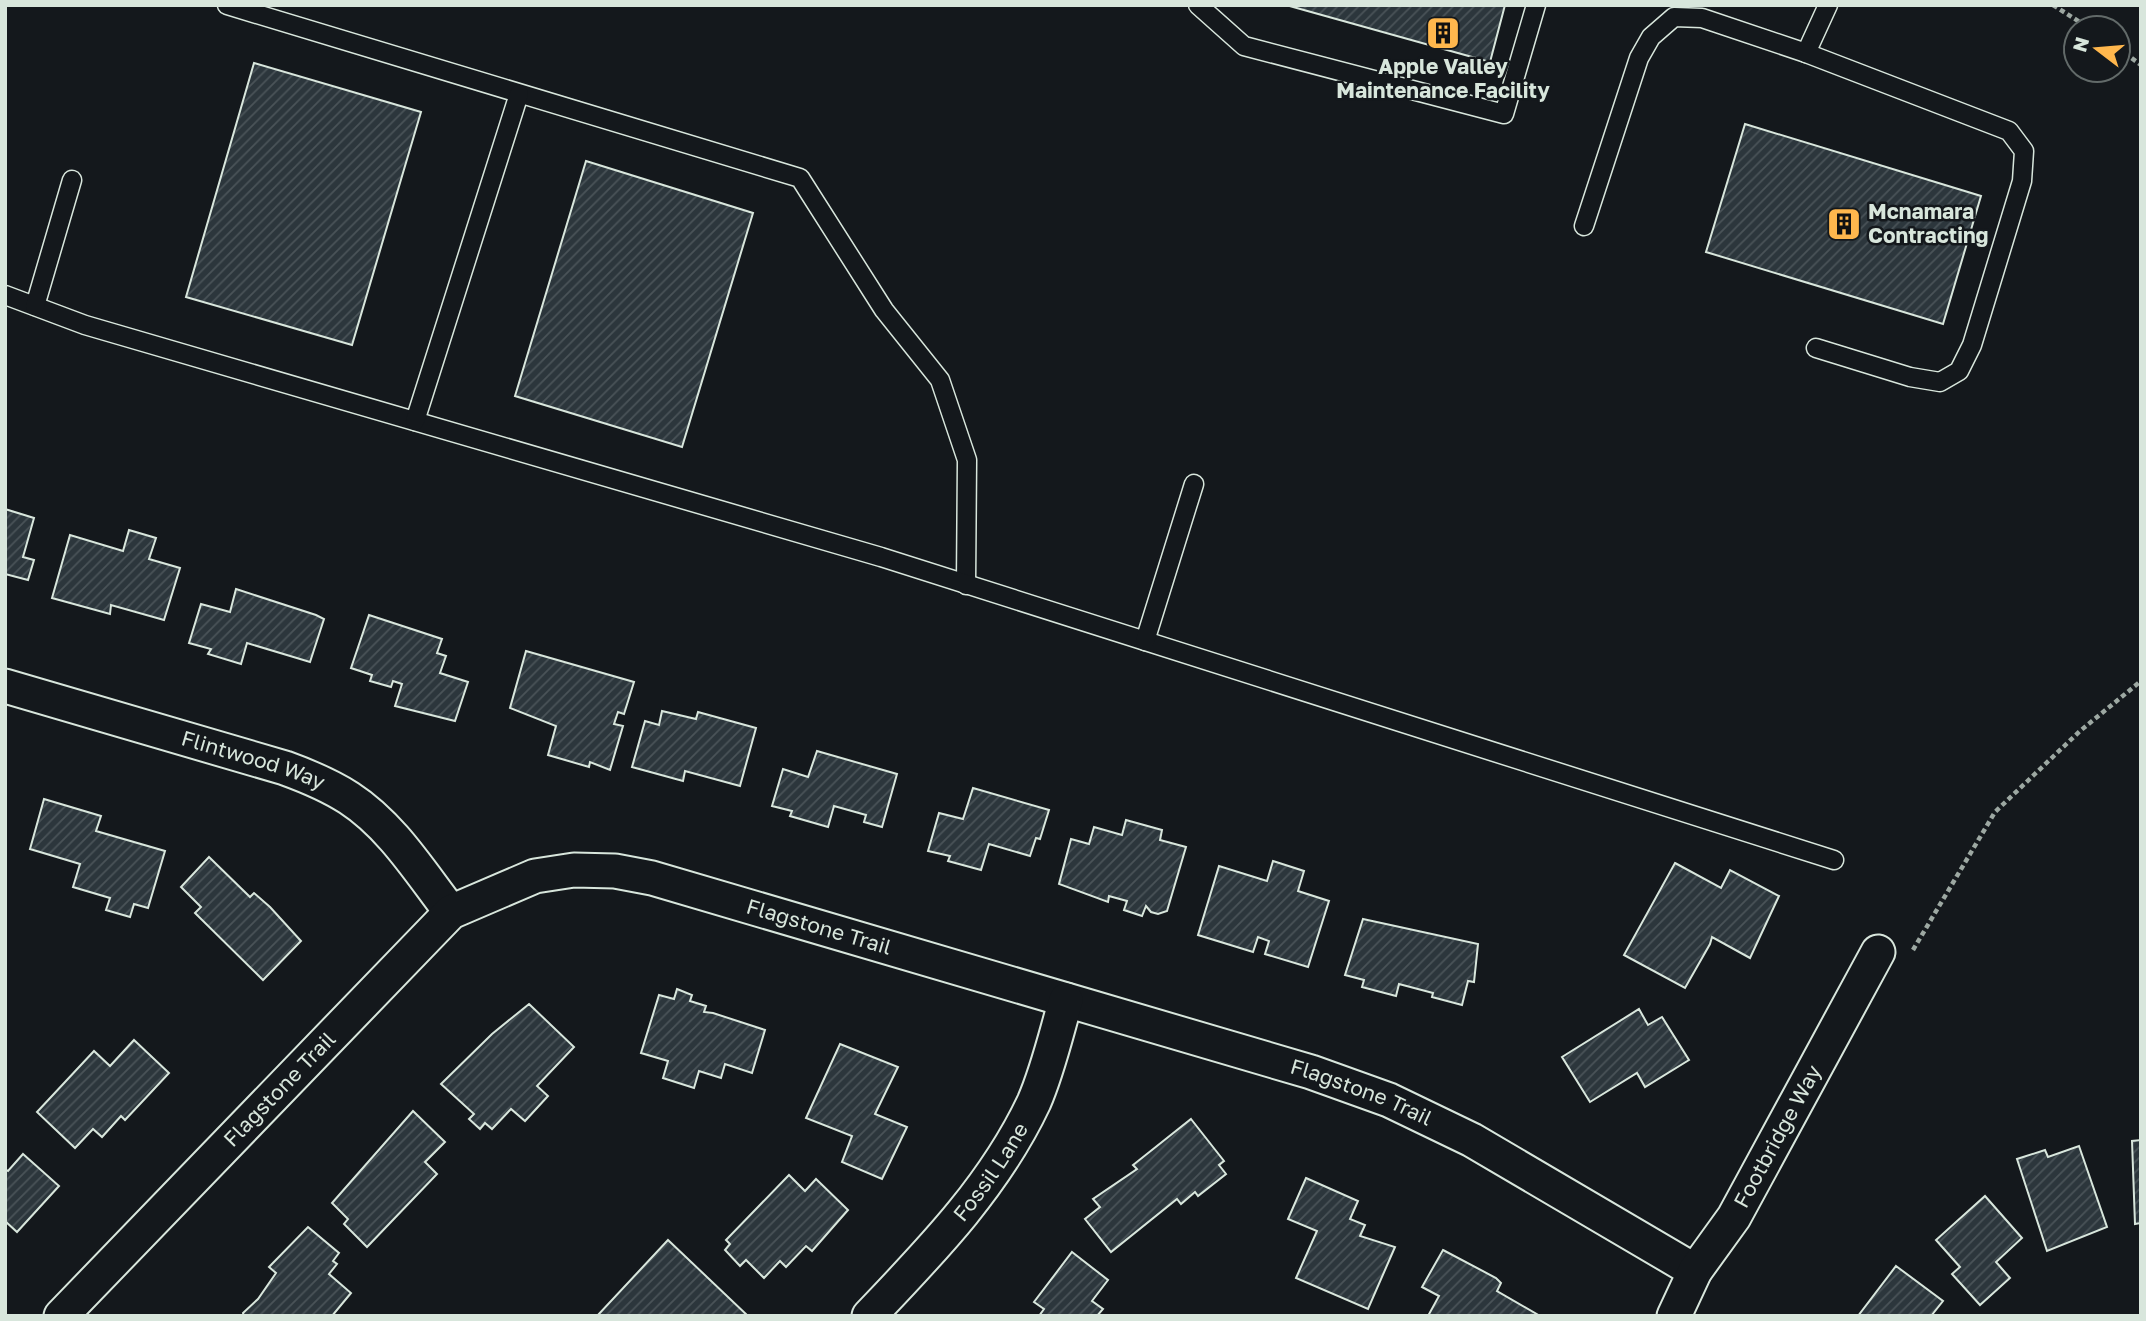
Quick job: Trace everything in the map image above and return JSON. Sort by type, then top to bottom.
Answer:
[{"type":"street","name":"Flintwood Way","points":[[5,686],[285,768],[320,781],[350,799],[379,822],[451,912]]},
{"type":"street","name":"Flagstone Trail","points":[[61,1316],[451,912],[535,876],[575,870],[615,871],[652,878],[1311,1072],[1389,1100],[1472,1140],[1695,1271]]},
{"type":"street","name":"Footbridge Way","points":[[1674,1316],[1695,1271],[1734,1217],[1878,952]]},
{"type":"street","name":"Fossil Lane","points":[[869,1316],[942,1239],[1009,1150],[1035,1100],[1066,1000]]},
{"type":"lane","points":[[227,5],[800,178],[884,310],[940,380],[967,460],[966,584]]},
{"type":"lane","points":[[1198,5],[1244,46],[1504,114],[1536,5]]},
{"type":"lane","points":[[1806,53],[1828,5]]},
{"type":"lane","points":[[1584,226],[1639,58],[1651,37],[1674,17],[1702,18],[1806,53],[2008,131],[2024,151],[2022,181],[1972,345],[1959,371],[1940,382],[1910,377],[1816,348]]},
{"type":"lane","points":[[415,421],[519,93]]},
{"type":"lane","points":[[36,306],[72,180]]},
{"type":"lane","points":[[5,295],[85,324],[881,557],[1833,860]]},
{"type":"lane","points":[[1144,641],[1194,484]]},
{"type":"path","points":[[1912,952],[1995,812],[2080,731],[2141,681]]},
{"type":"building","name":"Apple Valley Maintenance Facility","points":[[1286,5],[1505,5],[1490,62]]},
{"type":"building","points":[[254,63],[421,112],[352,345],[186,297]]},
{"type":"building","name":"Mcnamara Contracting","points":[[1745,124],[1981,196],[1943,324],[1706,252]]},
{"type":"building","points":[[586,161],[753,213],[682,447],[515,396]]},
{"type":"building","points":[[5,509],[34,518],[23,557],[34,560],[28,580],[5,574]]},
{"type":"building","points":[[129,530],[156,538],[149,559],[180,568],[164,620],[111,605],[110,614],[52,598],[70,535],[123,551]]},
{"type":"building","points":[[236,589],[324,619],[310,662],[247,643],[241,664],[208,654],[211,649],[189,643],[201,604],[230,612]]},
{"type":"building","points":[[369,615],[442,639],[437,653],[446,656],[440,673],[468,682],[455,721],[395,706],[402,684],[393,681],[391,687],[370,681],[372,675],[351,668]]},
{"type":"building","points":[[526,651],[634,682],[624,714],[618,712],[614,724],[623,726],[610,770],[590,762],[589,767],[548,755],[556,726],[510,708]]},
{"type":"building","points":[[662,711],[696,719],[698,712],[756,728],[740,786],[685,771],[683,781],[632,767],[645,721],[659,725]]},
{"type":"building","points":[[817,751],[897,774],[882,827],[864,822],[866,815],[834,806],[828,827],[790,816],[792,811],[772,806],[783,769],[808,777]]},
{"type":"building","points":[[973,788],[1049,810],[1040,839],[1036,838],[1030,856],[989,844],[981,870],[948,861],[950,856],[928,851],[939,813],[963,819]]},
{"type":"building","points":[[44,799],[101,816],[96,831],[165,851],[148,908],[134,904],[130,917],[106,910],[110,898],[73,887],[80,864],[30,849]]},
{"type":"building","points":[[1126,820],[1162,830],[1160,840],[1186,847],[1167,911],[1158,914],[1151,912],[1146,906],[1142,916],[1124,910],[1127,901],[1109,896],[1108,902],[1059,884],[1071,839],[1089,844],[1094,827],[1122,835]]},
{"type":"building","points":[[209,857],[250,897],[254,893],[270,907],[301,941],[263,980],[195,913],[201,907],[181,887]]},
{"type":"building","points":[[1273,861],[1304,871],[1298,891],[1329,901],[1308,967],[1265,954],[1269,941],[1258,937],[1253,952],[1198,935],[1219,866],[1267,881]]},
{"type":"building","points":[[1675,863],[1721,888],[1730,870],[1779,896],[1750,958],[1712,937],[1685,988],[1624,955]]},
{"type":"building","points":[[1363,919],[1478,944],[1474,982],[1468,981],[1462,1005],[1432,997],[1433,993],[1399,984],[1396,996],[1362,987],[1364,980],[1345,975]]},
{"type":"building","points":[[677,989],[692,995],[690,1001],[706,1006],[704,1012],[765,1030],[752,1073],[725,1064],[721,1078],[699,1071],[694,1088],[663,1078],[668,1061],[641,1053],[659,995],[674,999]]},
{"type":"building","points":[[529,1004],[574,1047],[537,1086],[548,1096],[525,1121],[511,1109],[492,1129],[485,1123],[480,1129],[469,1119],[474,1114],[441,1084],[492,1034]]},
{"type":"building","points":[[1639,1009],[1648,1025],[1662,1017],[1689,1060],[1645,1087],[1637,1073],[1590,1102],[1562,1057]]},
{"type":"building","points":[[134,1040],[169,1073],[125,1120],[121,1116],[102,1137],[93,1129],[75,1148],[37,1112],[94,1051],[110,1066]]},
{"type":"building","points":[[840,1044],[898,1067],[875,1114],[907,1127],[882,1179],[842,1162],[852,1136],[806,1118]]},
{"type":"building","points":[[413,1111],[445,1142],[425,1162],[437,1174],[367,1247],[344,1224],[348,1219],[332,1203]]},
{"type":"building","points":[[1191,1119],[1224,1161],[1219,1165],[1226,1174],[1198,1196],[1195,1192],[1181,1204],[1177,1199],[1111,1252],[1085,1219],[1100,1207],[1093,1199],[1137,1169],[1133,1165]]},
{"type":"building","points":[[2141,1140],[2141,1223],[2135,1224],[2132,1141]]},
{"type":"building","points":[[2079,1146],[2107,1227],[2047,1251],[2017,1159],[2045,1150],[2048,1157]]},
{"type":"building","points":[[23,1154],[59,1186],[17,1232],[5,1221],[5,1169],[8,1171]]},
{"type":"building","points":[[789,1175],[805,1191],[816,1179],[848,1210],[812,1251],[806,1246],[786,1267],[780,1261],[764,1278],[746,1260],[740,1266],[725,1250],[730,1244],[726,1240]]},
{"type":"building","points":[[1306,1178],[1358,1201],[1350,1219],[1365,1225],[1360,1236],[1395,1247],[1368,1309],[1296,1278],[1317,1231],[1288,1219]]},
{"type":"building","points":[[1985,1196],[2022,1238],[1996,1262],[2010,1278],[1980,1305],[1952,1274],[1960,1267],[1936,1240]]},
{"type":"building","points":[[308,1227],[339,1253],[333,1261],[337,1264],[329,1274],[351,1293],[332,1316],[244,1316],[243,1313],[258,1299],[276,1273],[269,1267]]},
{"type":"building","points":[[668,1240],[748,1316],[597,1316]]},
{"type":"building","points":[[1443,1250],[1496,1278],[1501,1283],[1497,1291],[1540,1316],[1428,1316],[1439,1296],[1422,1287]]},
{"type":"building","points":[[1072,1252],[1108,1280],[1092,1301],[1103,1309],[1097,1316],[1039,1316],[1044,1309],[1034,1302]]},
{"type":"building","points":[[1896,1266],[1943,1301],[1931,1316],[1858,1316]]},
{"type":"place","name":"Apple Valley Maintenance Facility","points":[[1443,33]]},
{"type":"place","name":"Mcnamara Contracting","points":[[1844,224]]}]
